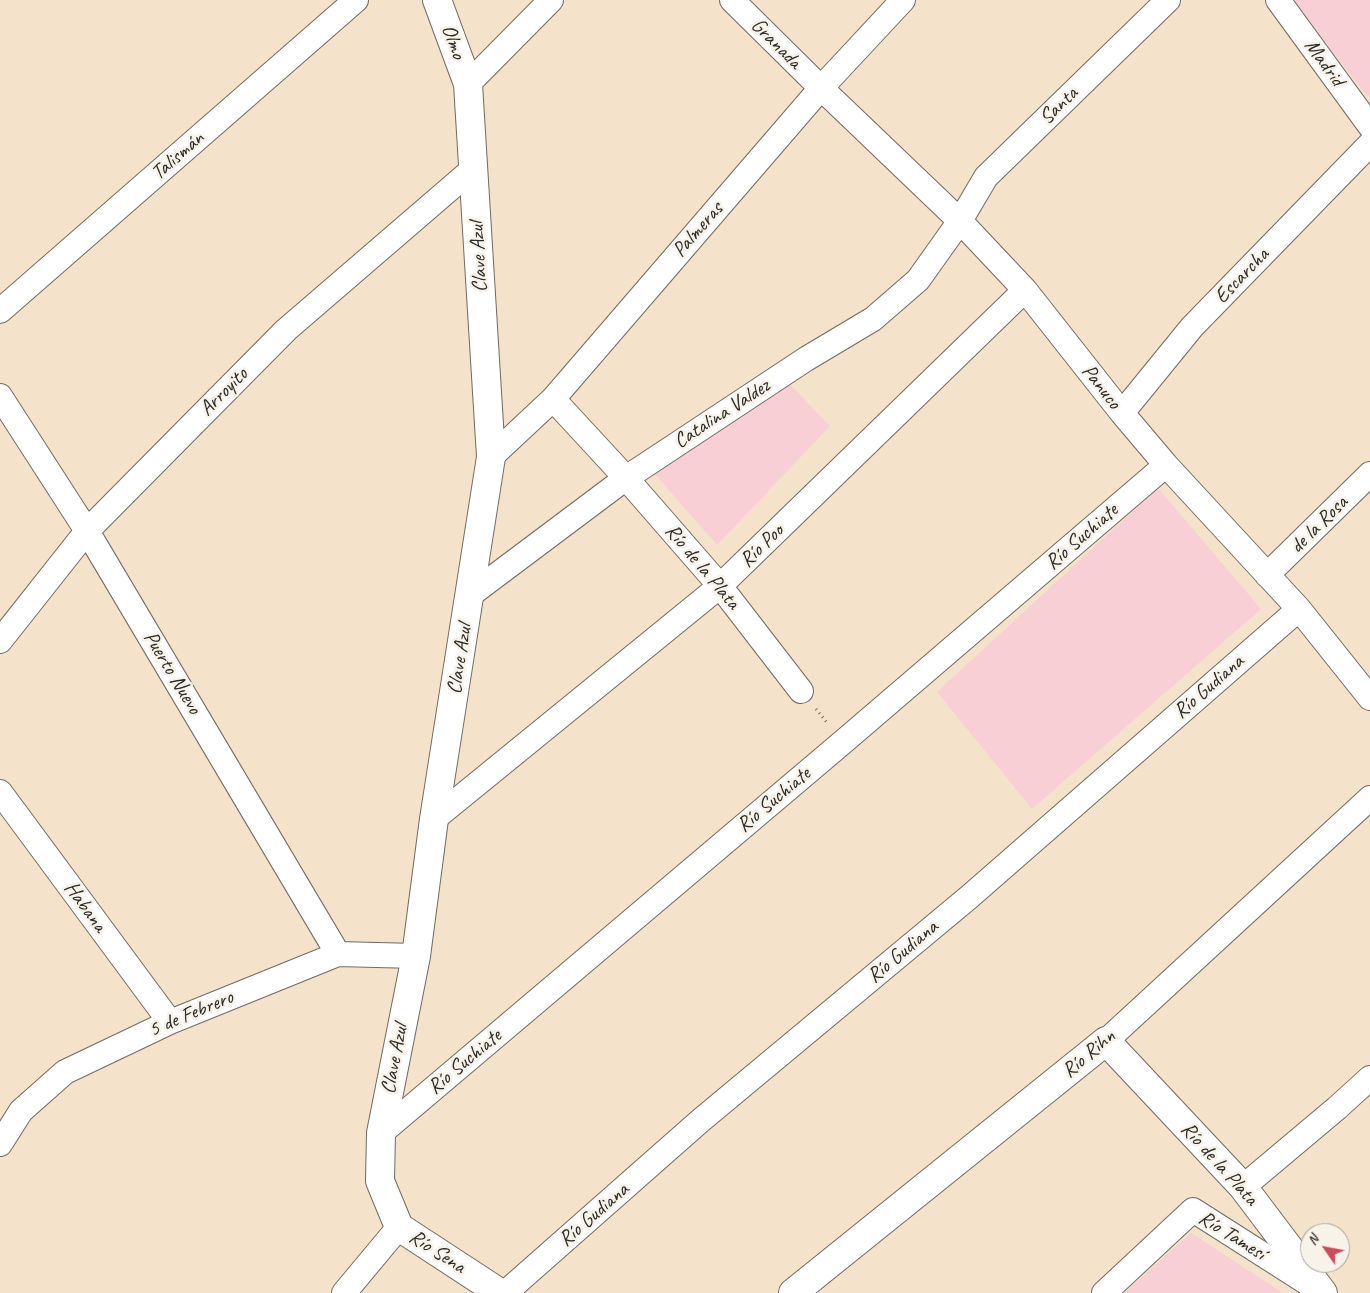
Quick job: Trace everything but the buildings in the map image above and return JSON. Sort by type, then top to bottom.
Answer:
[{"type":"main road","name":"Olmo","points":[[437,0],[468,84]]},
{"type":"main road","name":"Clave Azul","points":[[399,1227],[380,1181],[380,1133],[416,956],[434,818],[491,457],[468,84]]},
{"type":"main road","name":"Río de la Plata","points":[[1106,1041],[1243,1188],[1323,1293]]},
{"type":"main road","name":"Río Rihn","points":[[793,1293],[1106,1041]]},
{"type":"main road","name":"Río Sena","points":[[399,1227],[500,1293]]},
{"type":"street","name":"Talismán","points":[[0,311],[356,0]]},
{"type":"street","points":[[468,84],[551,0]]},
{"type":"street","name":"Granada","points":[[732,0],[820,88]]},
{"type":"street","name":"Palmeras","points":[[491,457],[553,399],[820,88],[903,0]]},
{"type":"street","name":"Santa","points":[[960,221],[986,177],[1168,0]]},
{"type":"street","name":"Madrid","points":[[1278,0],[1370,126]]},
{"type":"street","name":"Panuco","points":[[820,88],[960,221],[1025,290],[1122,413],[1166,465],[1299,609],[1370,698]]},
{"type":"street","name":"Escarcha","points":[[1122,413],[1192,327],[1370,144]]},
{"type":"street","name":"Arroyito","points":[[0,641],[87,531],[286,330],[474,168]]},
{"type":"street","name":"Catalina Valdez","points":[[470,595],[626,478],[806,359],[873,319],[918,280],[960,221]]},
{"type":"street","name":"Río Poo","points":[[434,818],[720,586],[1025,290]]},
{"type":"street","name":"Puerto Nuevo","points":[[0,396],[87,531],[338,954]]},
{"type":"street","name":"Río de la Plata","points":[[553,399],[626,478],[720,586],[801,691]]},
{"type":"street","name":"Río Suchiate","points":[[380,1133],[843,742],[1166,465]]},
{"type":"street","name":"de la Rosa","points":[[1267,575],[1370,474]]},
{"type":"street","name":"Río Gudiana","points":[[505,1293],[700,1121],[968,898],[1299,609]]},
{"type":"street","name":"Habana","points":[[0,792],[170,1022]]},
{"type":"street","name":"Río Rihn","points":[[1106,1041],[1370,798]]},
{"type":"street","name":"5 de Febrero","points":[[0,1144],[20,1111],[65,1072],[170,1022],[338,954],[416,956]]},
{"type":"street","points":[[1243,1188],[1370,1078]]},
{"type":"street","name":"Río Tamesí","points":[[1104,1293],[1192,1210],[1323,1293]]},
{"type":"street","points":[[344,1293],[399,1227]]},
{"type":"path","points":[[801,691],[843,742]]},
{"type":"shaded area","points":[[1292,0],[1370,0],[1370,95],[1368,97]]},
{"type":"shaded area","points":[[773,367],[830,426],[717,545],[645,463]]},
{"type":"shaded area","points":[[1158,488],[1261,609],[1032,809],[937,692]]},
{"type":"shaded area","points":[[1191,1233],[1283,1293],[1124,1293]]}]
